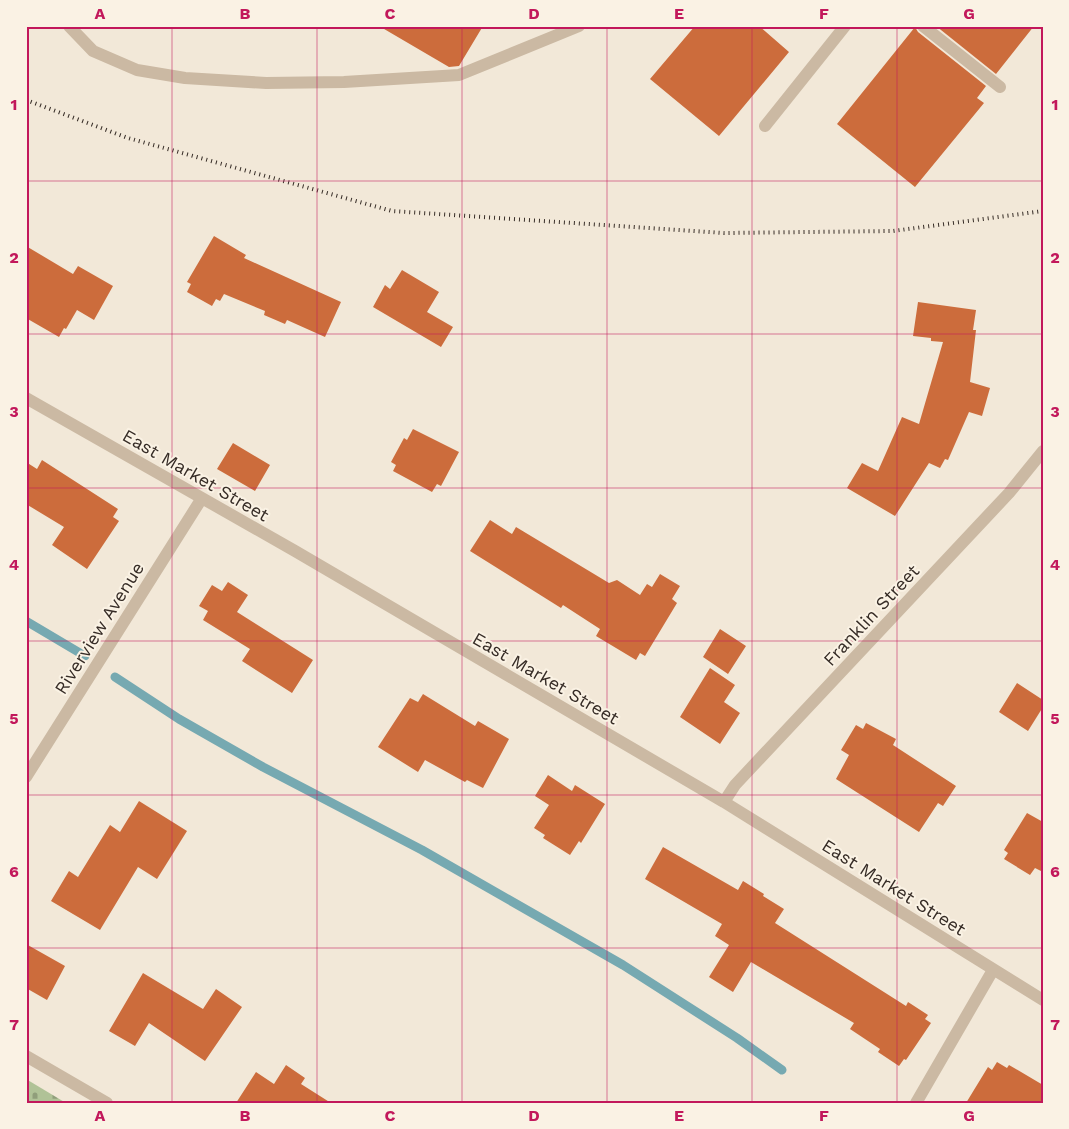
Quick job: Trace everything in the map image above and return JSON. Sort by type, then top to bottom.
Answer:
[{"type":"street","points":[[69,26],[93,51],[137,70],[185,78],[344,82],[459,75],[579,26]]},
{"type":"street","points":[[765,126],[845,26]]},
{"type":"street","points":[[923,26],[1000,87]]},
{"type":"street","name":"East Market Street","points":[[26,398],[202,498],[724,802],[1043,1000]]},
{"type":"street","name":"Franklin Street","points":[[724,802],[736,785],[1009,493],[1043,451]]},
{"type":"street","name":"Riverview Avenue","points":[[26,777],[202,498]]},
{"type":"street","points":[[916,1103],[993,970]]},
{"type":"street","points":[[26,1056],[107,1103]]},
{"type":"green space","points":[[26,1079],[66,1103],[26,1103]]},
{"type":"building","points":[[379,26],[483,26],[459,66],[449,67]]},
{"type":"building","points":[[695,26],[759,26],[789,52],[719,136],[650,79]]},
{"type":"building","points":[[936,26],[1034,26],[996,74]]},
{"type":"building","points":[[915,27],[918,32],[986,86],[977,98],[984,103],[915,187],[837,124]]},
{"type":"building","points":[[214,236],[246,255],[244,258],[341,302],[325,337],[287,320],[285,324],[264,315],[265,311],[224,294],[220,301],[216,299],[212,306],[187,292],[191,284],[187,282]]},
{"type":"building","points":[[26,246],[73,274],[78,266],[113,286],[94,320],[77,310],[59,337],[26,318]]},
{"type":"building","points":[[402,270],[439,292],[427,312],[453,327],[441,347],[373,307],[385,285],[390,289]]},
{"type":"building","points":[[918,302],[976,310],[973,330],[976,330],[970,382],[990,388],[982,416],[969,412],[948,460],[945,459],[940,468],[929,463],[895,516],[847,488],[862,463],[878,471],[902,417],[919,424],[943,342],[931,341],[931,338],[913,336]]},
{"type":"building","points":[[413,429],[459,452],[441,486],[437,484],[432,492],[393,471],[396,465],[391,462],[404,438],[407,440]]},
{"type":"building","points":[[233,443],[270,465],[255,491],[217,469]]},
{"type":"building","points":[[42,460],[118,509],[113,517],[119,521],[87,569],[52,545],[64,527],[26,504],[26,462],[37,469]]},
{"type":"building","points":[[490,520],[512,534],[516,527],[609,583],[617,580],[640,595],[647,584],[652,587],[660,574],[680,586],[672,599],[677,603],[645,656],[640,653],[636,660],[596,636],[600,629],[563,605],[561,608],[470,551]]},
{"type":"building","points":[[228,582],[248,595],[237,612],[313,660],[292,693],[242,661],[250,649],[203,620],[208,611],[199,606],[212,585],[222,591]]},
{"type":"building","points":[[720,629],[746,646],[728,674],[703,657]]},
{"type":"building","points":[[710,668],[735,685],[724,702],[740,713],[720,744],[680,717]]},
{"type":"building","points":[[1017,683],[1043,700],[1043,707],[1028,731],[999,712]]},
{"type":"building","points":[[423,694],[475,726],[478,721],[509,739],[483,788],[467,780],[465,782],[425,760],[418,772],[378,747],[410,698],[418,702]]},
{"type":"building","points":[[866,723],[896,739],[893,745],[956,786],[943,806],[938,803],[919,832],[836,779],[849,755],[841,750],[856,725],[863,729]]},
{"type":"building","points":[[548,775],[572,791],[575,785],[605,804],[581,843],[579,841],[570,855],[543,838],[545,835],[534,828],[549,805],[535,796]]},
{"type":"building","points":[[139,801],[187,831],[157,879],[138,867],[100,930],[51,901],[69,871],[78,877],[110,825],[120,832]]},
{"type":"building","points":[[1027,813],[1043,822],[1043,872],[1035,868],[1030,875],[1004,859],[1008,853],[1004,850]]},
{"type":"building","points":[[663,847],[738,890],[743,881],[764,894],[763,896],[784,909],[775,923],[906,1006],[908,1002],[928,1015],[925,1019],[931,1023],[906,1060],[904,1059],[899,1066],[878,1052],[880,1049],[850,1029],[854,1023],[751,962],[733,992],[709,977],[729,945],[715,936],[722,924],[645,879]]},
{"type":"building","points":[[26,944],[65,966],[47,1000],[26,988]]},
{"type":"building","points":[[143,973],[203,1009],[216,989],[242,1007],[205,1061],[149,1023],[135,1046],[109,1031]]},
{"type":"building","points":[[997,1062],[1007,1068],[1009,1065],[1043,1085],[1043,1103],[966,1103],[988,1067],[992,1070]]},
{"type":"building","points":[[286,1065],[305,1078],[301,1084],[331,1103],[236,1103],[256,1072],[274,1084]]},
{"type":"waterway","points":[[26,621],[85,656]]},
{"type":"waterway","points":[[115,677],[179,719],[263,767],[422,850],[623,965],[737,1038],[782,1070]]},
{"type":"railway","points":[[26,100],[128,138],[392,211],[724,233],[893,231],[1043,211]]}]
